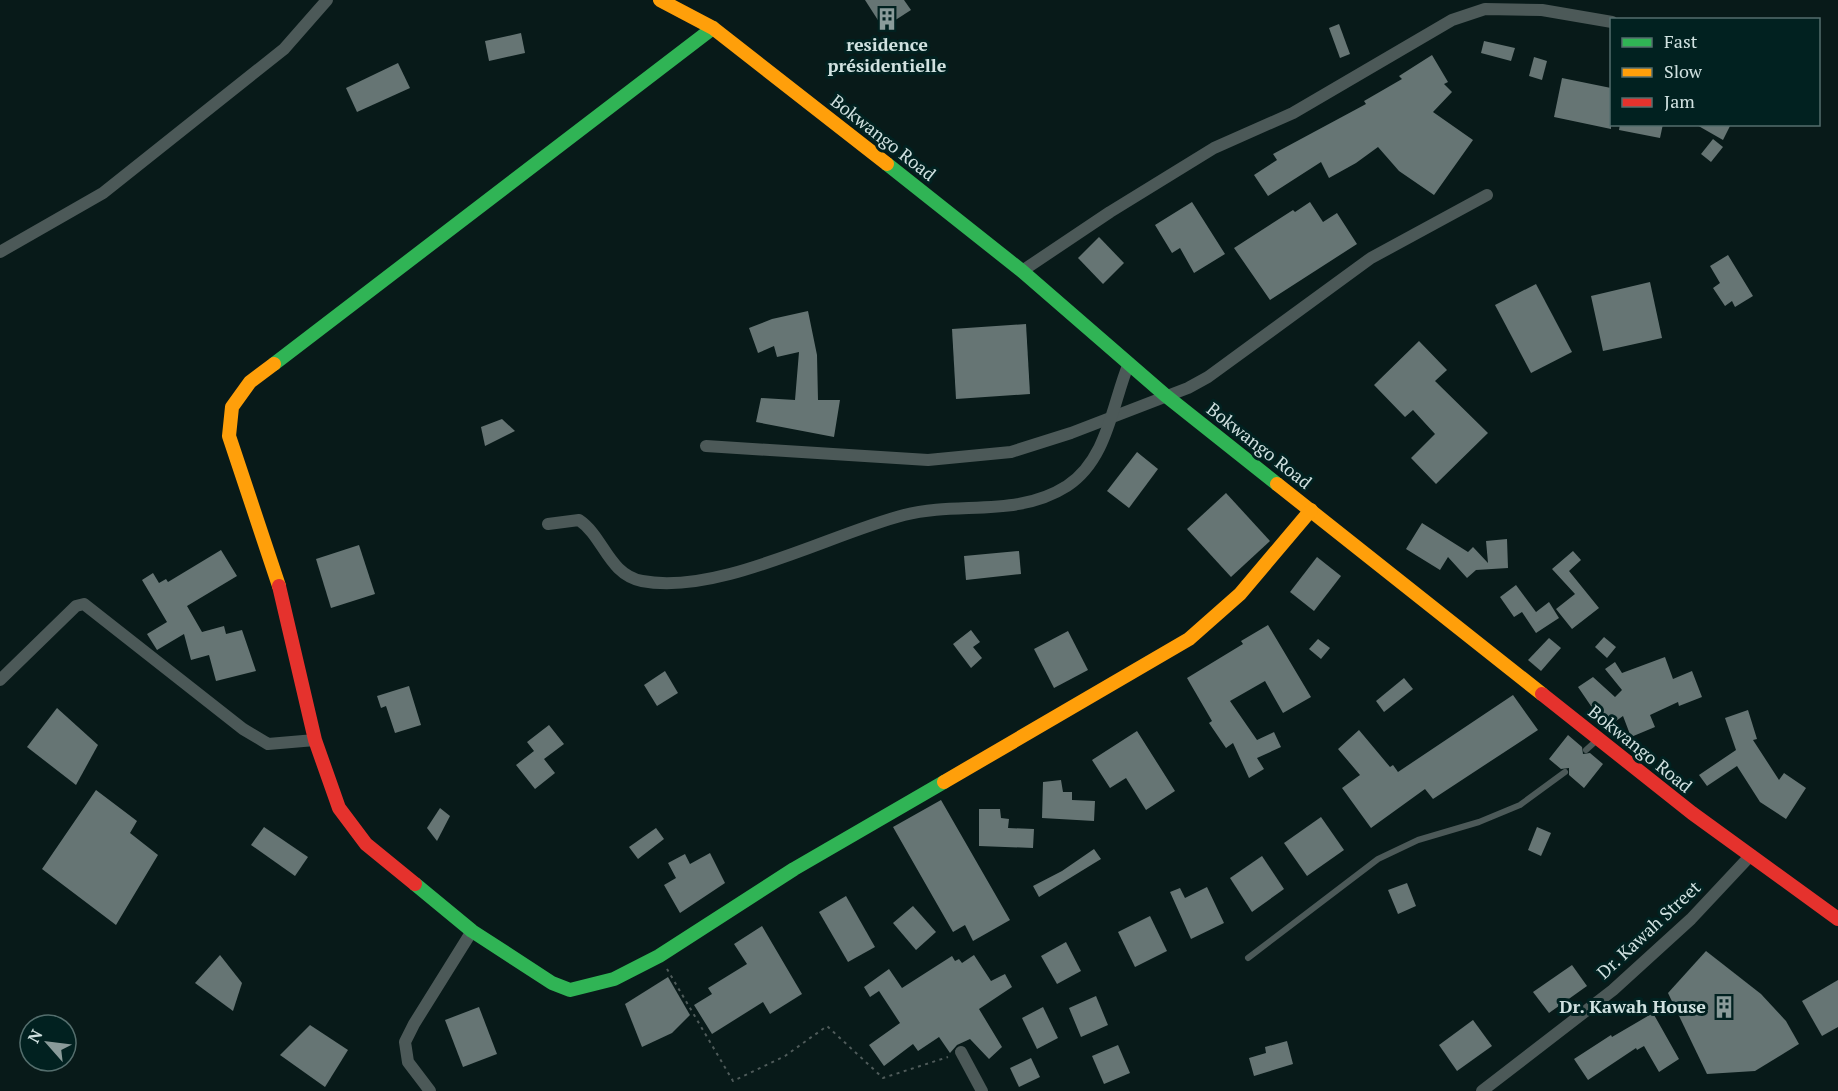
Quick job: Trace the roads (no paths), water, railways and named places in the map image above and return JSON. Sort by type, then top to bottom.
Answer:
[{"type":"street","points":[[0,252],[103,193],[284,48],[327,0]]},
{"type":"street","name":"Bokwango Road","points":[[660,0],[713,28],[1022,272],[1165,395],[1692,813],[1838,919]]},
{"type":"street","points":[[1022,272],[1110,212],[1214,148],[1293,112],[1452,20],[1485,9],[1542,10],[1610,22]]},
{"type":"street","points":[[713,28],[250,382],[232,407],[229,436],[279,586],[315,740],[339,808],[366,844],[472,931],[552,984],[570,990],[614,979],[659,956],[804,863],[1189,639],[1240,594],[1311,510]]},
{"type":"street","points":[[706,446],[928,460],[1011,452],[1071,433],[1188,388],[1208,377],[1371,258],[1487,195]]},
{"type":"street","points":[[548,524],[579,520],[590,528],[620,571],[641,581],[671,582],[715,578],[905,515],[1020,506],[1068,486],[1091,464],[1113,415],[1119,387],[1129,363]]},
{"type":"street","points":[[0,680],[76,606],[84,604],[243,729],[268,744],[315,740]]},
{"type":"street","name":"Dr. Kawah Street","points":[[1482,1091],[1613,990],[1690,919],[1751,855]]},
{"type":"street","points":[[430,1091],[408,1062],[405,1042],[472,931]]},
{"type":"street","points":[[961,1052],[982,1091]]},
{"type":"lane","points":[[1586,750],[1599,739]]},
{"type":"lane","points":[[1248,958],[1378,859],[1418,840],[1479,822],[1520,805],[1565,772]]},
{"type":"place","name":"residence présidentielle","points":[[887,19]]},
{"type":"place","name":"Dr. Kawah House","points":[[1724,1007]]}]
